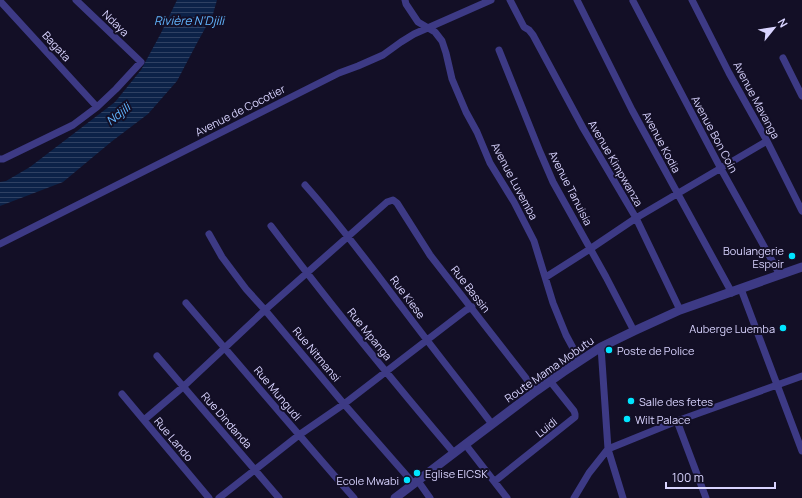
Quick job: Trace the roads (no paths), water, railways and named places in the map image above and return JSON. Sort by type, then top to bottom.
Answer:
[{"type":"street","name":"Ndaya","points":[[76,0],[141,62],[97,107]]},
{"type":"street","name":"Avenue Luvemba","points":[[405,0],[418,22],[435,32],[442,41],[452,79],[466,112],[477,132],[490,163],[514,202],[534,241],[553,303],[566,335],[580,361]]},
{"type":"street","name":"Avenue de Cocotier","points":[[0,244],[340,73],[383,55],[414,34],[491,0]]},
{"type":"street","name":"Avenue Kimpwanza","points":[[510,0],[524,27],[533,35],[583,128],[636,218],[680,310]]},
{"type":"street","name":"Avenue Kodia","points":[[577,0],[632,110],[732,293]]},
{"type":"street","name":"Avenue Mavanga","points":[[692,0],[729,73],[767,141],[802,211]]},
{"type":"street","name":"Bagata","points":[[0,1],[97,107]]},
{"type":"street","name":"Avenue Bon Coin","points":[[633,1],[721,168],[780,275]]},
{"type":"street","name":"Avenue Tanuisia","points":[[499,50],[553,182],[634,331]]},
{"type":"street","points":[[783,58],[802,96]]},
{"type":"street","points":[[0,159],[3,159],[73,125],[97,107]]},
{"type":"street","points":[[546,277],[636,218],[767,141]]},
{"type":"street","name":"Rue Kiese","points":[[305,185],[348,236],[492,424]]},
{"type":"street","name":"Rue Bassin","points":[[348,236],[390,200],[397,203],[430,254],[536,391]]},
{"type":"street","name":"Rue Mpanga","points":[[271,226],[307,274],[386,372],[454,453]]},
{"type":"street","name":"Rue Nitmansi","points":[[209,234],[222,257],[246,289],[344,404],[430,498]]},
{"type":"street","points":[[144,420],[184,386],[265,310],[348,236]]},
{"type":"street","name":"Route Mama Mobutu","points":[[395,498],[536,391],[601,347],[680,310],[732,293],[802,267]]},
{"type":"street","points":[[741,289],[802,451]]},
{"type":"street","name":"Rue Mungudi","points":[[186,303],[225,347],[299,436],[354,498]]},
{"type":"street","points":[[219,498],[255,469],[472,307]]},
{"type":"street","points":[[601,347],[608,448],[623,498]]},
{"type":"street","name":"Rue Dindanda","points":[[158,356],[279,498]]},
{"type":"street","points":[[574,498],[589,473],[608,448],[677,421],[802,376]]},
{"type":"street","name":"Luidi","points":[[495,481],[575,417],[574,411],[550,381]]},
{"type":"street","name":"Rue Lando","points":[[122,394],[209,498]]},
{"type":"street","points":[[677,421],[706,498]]},
{"type":"street","points":[[465,444],[507,498]]},
{"type":"water","name":"Rivière N'Djili","points":[[177,0],[217,0],[213,14],[177,81],[148,114],[111,142],[63,182],[0,206],[0,182],[6,181],[30,167],[115,102],[141,70]]},
{"type":"place","name":"Boulangerie Espoir","points":[[792,256]]},
{"type":"place","name":"Auberge Luemba","points":[[783,328]]},
{"type":"place","name":"Poste de Police","points":[[609,350]]},
{"type":"place","name":"Salle des fetes","points":[[631,401]]},
{"type":"place","name":"Wilt Palace","points":[[627,419]]},
{"type":"place","name":"Eglise EICSK","points":[[417,473]]},
{"type":"place","name":"Ecole Mwabi","points":[[407,480]]},
{"type":"water label","name":"Ndjili","points":[[118,114]]}]
